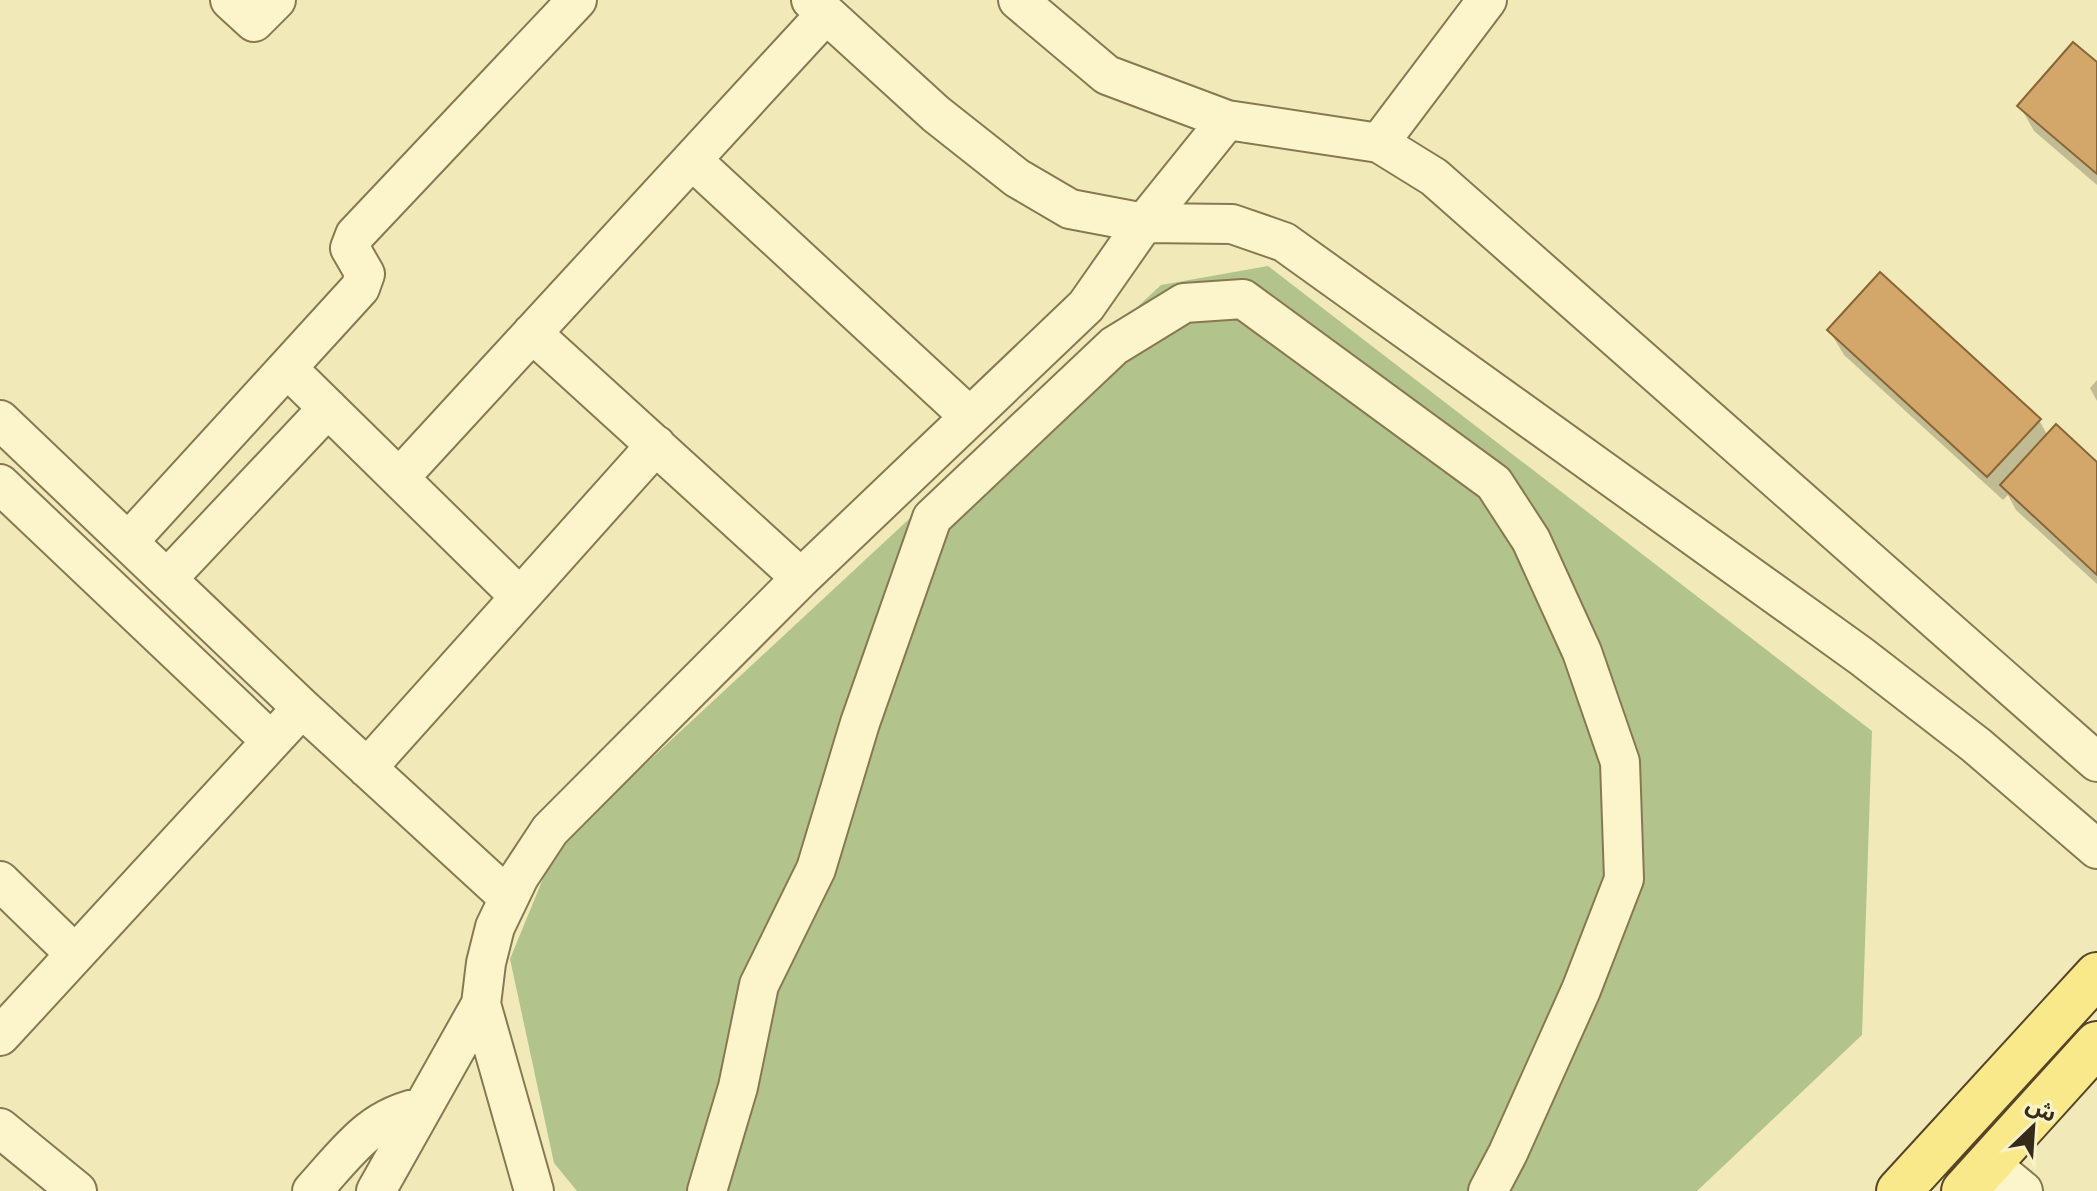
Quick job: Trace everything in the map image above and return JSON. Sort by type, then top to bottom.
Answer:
[{"type":"main road","points":[[1899,1191],[2097,975]]},
{"type":"main road","points":[[1977,1177],[2097,1044]]},
{"type":"street","points":[[230,0],[254,22],[276,0]]},
{"type":"street","points":[[128,542],[288,369],[363,281],[363,266],[350,248],[355,235],[577,0]]},
{"type":"street","points":[[1018,0],[1107,75],[1227,120],[1379,143],[1434,177],[2097,762]]},
{"type":"street","points":[[1379,143],[1487,0]]},
{"type":"street","points":[[399,478],[692,160],[819,7],[936,114],[1017,178],[1070,209],[1144,223],[1232,224],[1284,242],[1861,656],[1976,745],[2097,849]]},
{"type":"street","points":[[376,1191],[481,1004],[486,963],[495,927],[519,877],[550,830],[801,578],[1086,306],[1144,223],[1227,120]]},
{"type":"street","points":[[692,160],[969,416]]},
{"type":"street","points":[[707,1191],[738,1087],[759,985],[816,869],[860,723],[932,518],[1114,346],[1184,303],[1243,299],[1494,483],[1531,540],[1582,652],[1620,762],[1624,879],[1581,990],[1488,1191]]},
{"type":"street","points":[[532,333],[801,578]]},
{"type":"street","points":[[288,369],[519,596]]},
{"type":"street","points":[[167,579],[328,408]]},
{"type":"street","points":[[0,420],[302,708],[509,898]]},
{"type":"street","points":[[367,768],[656,445]]},
{"type":"street","points":[[0,484],[271,741]]},
{"type":"street","points":[[0,1036],[302,708]]},
{"type":"street","points":[[0,881],[75,954]]},
{"type":"street","points":[[481,1004],[534,1191]]},
{"type":"street","points":[[312,1191],[365,1132],[391,1116],[423,1107]]},
{"type":"street","points":[[0,1128],[77,1191]]},
{"type":"street","points":[[1977,1177],[2023,1191]]},
{"type":"green space","points":[[1268,266],[1872,731],[1862,1035],[1697,1191],[577,1191],[554,1163],[510,959],[556,847],[1161,285]]},
{"type":"building","points":[[2073,42],[2097,62],[2097,174],[2017,106]]},
{"type":"building","points":[[1880,272],[2041,419],[1987,477],[1827,330]]},
{"type":"building","points":[[2056,424],[2097,462],[2097,575],[2000,485]]}]
